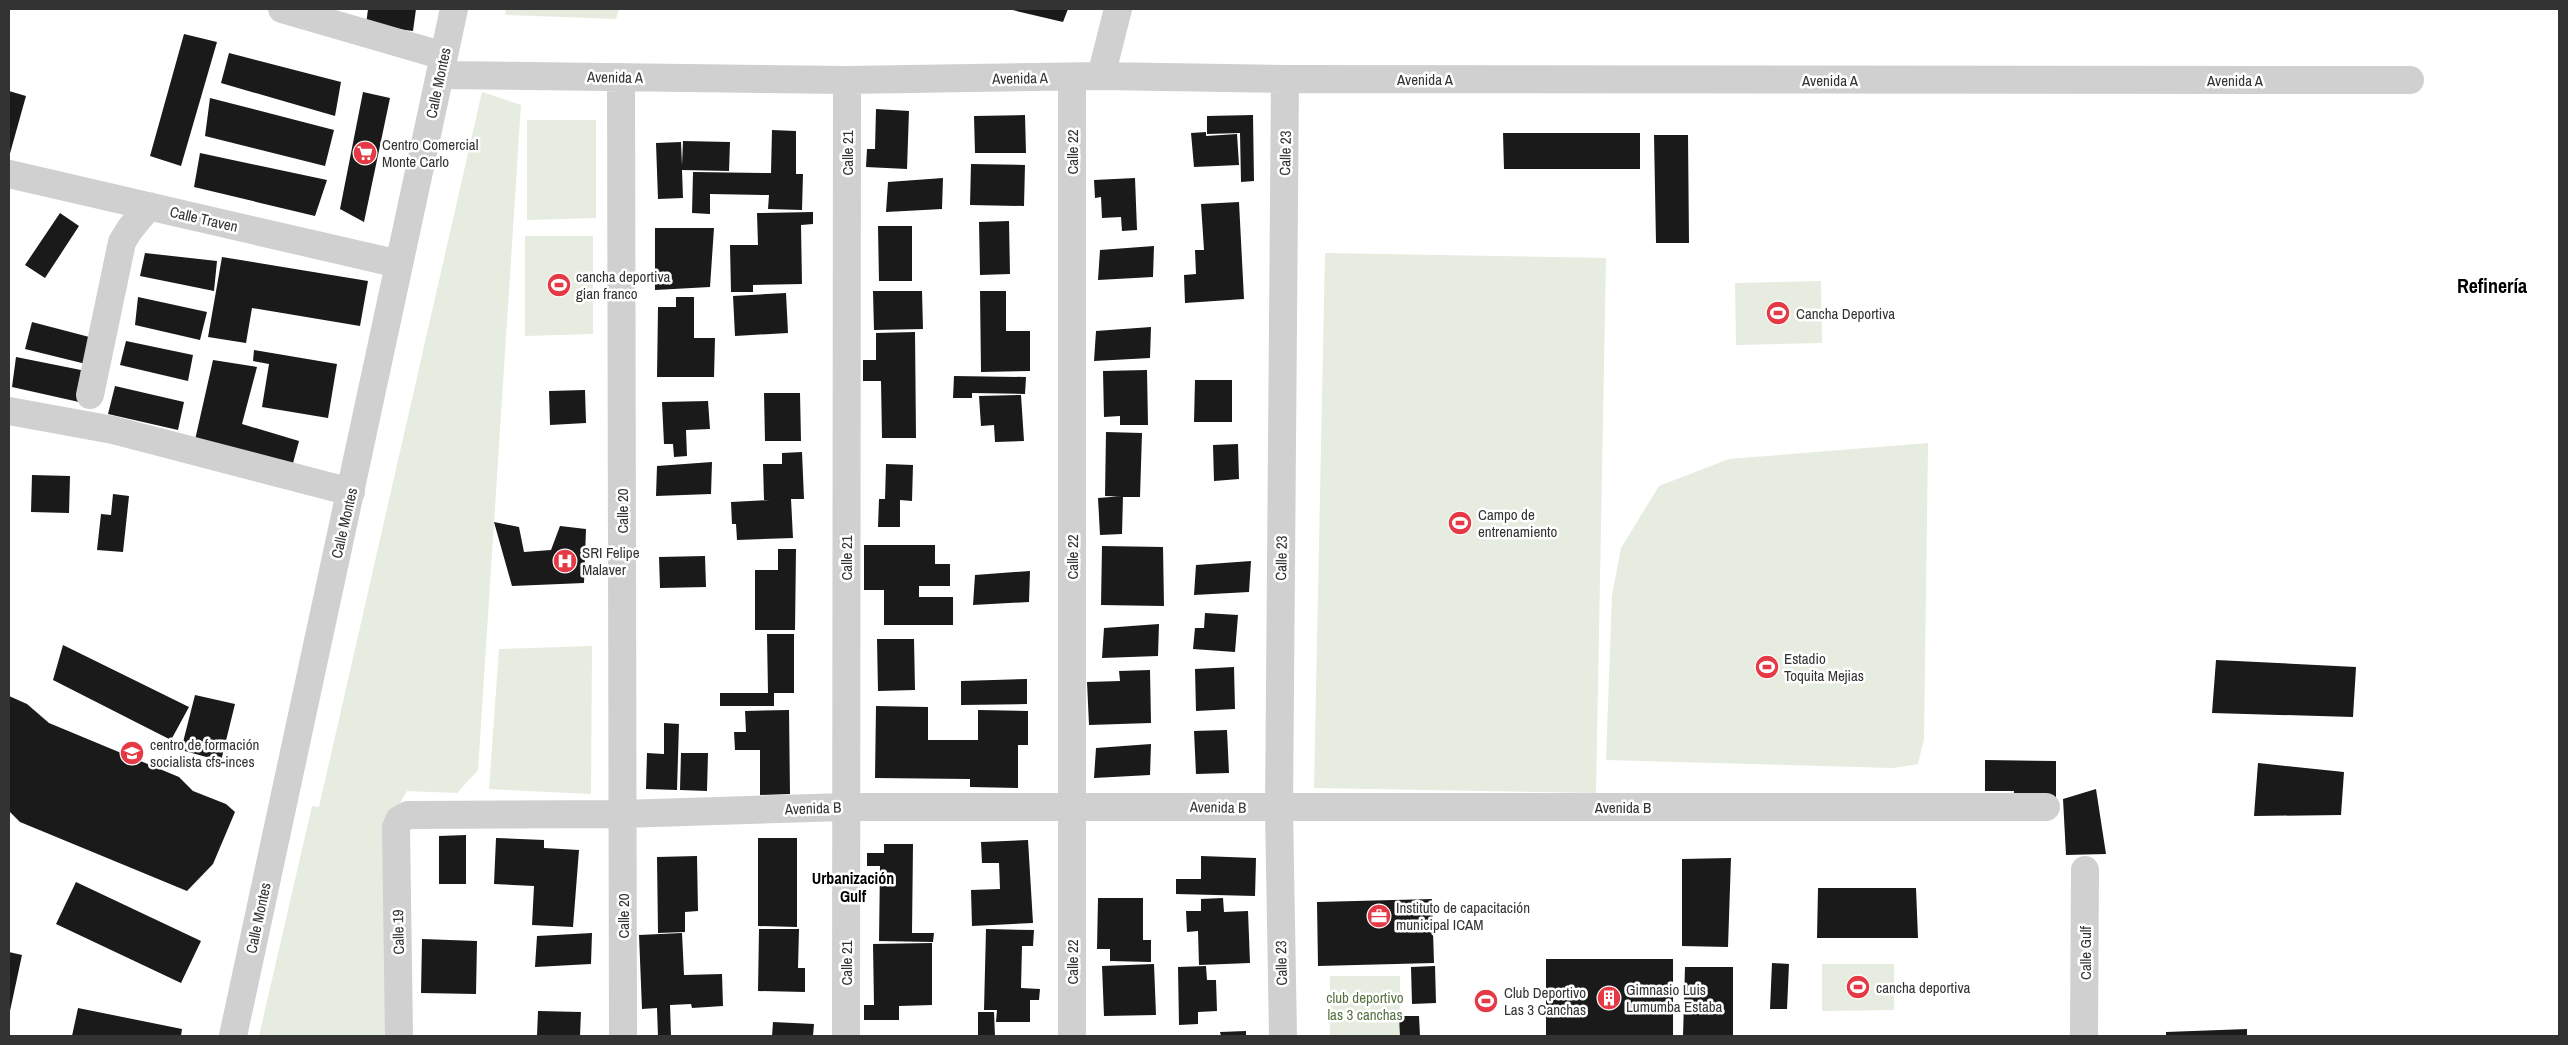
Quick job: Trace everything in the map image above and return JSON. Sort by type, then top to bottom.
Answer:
[{"type":"street","name":"Avenida A","points":[[282,9],[442,66],[621,77],[847,80],[1101,76],[1285,79],[2410,80]]},
{"type":"street","name":"Calle Montes","points":[[233,1036],[454,9]]},
{"type":"street","points":[[1101,76],[1118,9]]},
{"type":"street","name":"Calle 20","points":[[621,77],[623,1036]]},
{"type":"street","name":"Calle 22","points":[[1072,77],[1072,1036]]},
{"type":"street","name":"Calle 23","points":[[1283,1036],[1279,809],[1285,79]]},
{"type":"street","name":"Calle 21","points":[[846,1036],[847,80]]},
{"type":"street","name":"Calle Traven","points":[[9,174],[399,264]]},
{"type":"street","points":[[90,395],[122,242],[148,206]]},
{"type":"street","points":[[9,411],[113,430],[351,492]]},
{"type":"street","name":"Avenida B","points":[[396,828],[399,820],[408,815],[623,814],[845,807],[1279,809],[2046,807]]},
{"type":"street","name":"Calle 19","points":[[396,828],[399,1036]]},
{"type":"street","name":"Calle Gulf","points":[[2084,1036],[2085,870]]},
{"type":"green space","points":[[506,9],[619,9],[616,19],[505,15]]},
{"type":"green space","points":[[482,92],[521,105],[478,770],[457,793],[407,791],[389,822],[388,1036],[259,1036],[312,806],[319,807]]},
{"type":"green space","points":[[527,120],[596,120],[596,218],[527,220]]},
{"type":"green space","name":"cancha deportiva gian franco","points":[[525,236],[593,236],[593,334],[525,336]]},
{"type":"green space","name":"Campo de entrenamiento","points":[[1325,253],[1606,258],[1596,793],[1314,788]]},
{"type":"green space","name":"Cancha Deportiva","points":[[1821,281],[1822,343],[1736,345],[1735,283]]},
{"type":"green space","name":"Estadio Toquita Mejias","points":[[1928,443],[1924,739],[1918,764],[1893,768],[1606,760],[1612,595],[1621,548],[1659,486],[1729,459]]},
{"type":"green space","points":[[592,646],[591,794],[489,789],[499,649]]},
{"type":"green space","name":"cancha deportiva","points":[[1822,964],[1894,964],[1894,1010],[1822,1011]]},
{"type":"green space","name":"club deportivo las 3 canchas","points":[[1330,976],[1400,976],[1400,1036],[1330,1036]]},
{"type":"building","points":[[368,9],[416,9],[413,31],[366,25]]},
{"type":"building","points":[[1008,9],[1068,9],[1063,22]]},
{"type":"building","points":[[184,34],[217,42],[181,166],[150,156]]},
{"type":"building","points":[[229,53],[341,82],[335,116],[221,83]]},
{"type":"building","points":[[9,91],[26,96],[9,157]]},
{"type":"building","name":"Centro Comercial Monte Carlo","points":[[363,92],[390,98],[364,222],[340,209]]},
{"type":"building","points":[[210,98],[334,130],[325,166],[205,136]]},
{"type":"building","points":[[876,109],[909,111],[907,169],[866,167],[867,149],[875,149]]},
{"type":"building","points":[[1025,115],[1026,153],[975,153],[974,116]]},
{"type":"building","points":[[1253,115],[1254,181],[1241,182],[1240,133],[1207,134],[1207,116]]},
{"type":"building","points":[[772,130],[796,131],[796,174],[803,174],[802,210],[768,209],[769,195],[710,194],[710,214],[692,213],[693,172],[771,173]]},
{"type":"building","points":[[1206,132],[1206,136],[1237,134],[1239,165],[1194,167],[1191,133]]},
{"type":"building","points":[[1503,133],[1640,133],[1640,169],[1504,169]]},
{"type":"building","points":[[1654,135],[1688,135],[1689,243],[1656,243]]},
{"type":"building","points":[[683,141],[730,142],[729,171],[682,170],[683,198],[658,199],[656,143],[681,142],[682,165]]},
{"type":"building","points":[[200,153],[327,180],[315,216],[194,187]]},
{"type":"building","points":[[971,164],[1025,165],[1024,206],[970,205]]},
{"type":"building","points":[[943,178],[942,209],[886,212],[888,182]]},
{"type":"building","points":[[1135,178],[1137,230],[1122,231],[1121,217],[1102,218],[1101,197],[1095,198],[1094,180]]},
{"type":"building","points":[[1239,202],[1244,299],[1185,303],[1184,275],[1196,274],[1195,250],[1204,250],[1201,204]]},
{"type":"building","points":[[813,212],[813,224],[801,225],[802,284],[753,285],[753,292],[731,292],[730,245],[758,245],[757,213]]},
{"type":"building","points":[[60,213],[79,226],[45,278],[25,265]]},
{"type":"building","points":[[1009,221],[1010,274],[980,275],[979,222]]},
{"type":"building","points":[[878,226],[912,226],[912,281],[879,281]]},
{"type":"building","points":[[655,228],[714,228],[710,287],[655,290]]},
{"type":"building","points":[[1154,246],[1153,277],[1098,280],[1100,250]]},
{"type":"building","points":[[145,253],[217,261],[214,291],[140,276]]},
{"type":"building","points":[[222,257],[368,281],[360,326],[252,308],[246,343],[208,337]]},
{"type":"building","points":[[873,291],[922,291],[923,329],[874,330]]},
{"type":"building","points":[[980,291],[1006,291],[1006,331],[1030,331],[1030,371],[981,372]]},
{"type":"building","points":[[786,293],[788,333],[735,336],[733,296]]},
{"type":"building","points":[[138,297],[207,312],[200,340],[135,325]]},
{"type":"building","points":[[676,297],[694,297],[694,338],[715,338],[714,377],[657,377],[658,307],[676,307]]},
{"type":"building","points":[[32,322],[97,339],[90,365],[25,349]]},
{"type":"building","points":[[1151,327],[1150,358],[1094,361],[1096,331]]},
{"type":"building","points":[[915,332],[916,438],[882,438],[881,381],[863,381],[863,360],[876,360],[876,333]]},
{"type":"building","points":[[126,341],[193,355],[188,381],[120,365]]},
{"type":"building","points":[[254,350],[337,364],[328,418],[262,407],[269,364],[253,361]]},
{"type":"building","points":[[16,357],[81,370],[79,402],[12,387]]},
{"type":"building","points":[[213,360],[257,367],[242,424],[299,441],[292,467],[195,440]]},
{"type":"building","points":[[1147,370],[1148,425],[1120,425],[1120,416],[1104,417],[1103,371]]},
{"type":"building","points":[[954,376],[1026,377],[1025,394],[972,393],[972,398],[953,398]]},
{"type":"building","points":[[1195,380],[1232,380],[1232,422],[1194,422]]},
{"type":"building","points":[[115,386],[184,402],[178,430],[108,414]]},
{"type":"building","points":[[585,390],[586,423],[550,425],[549,391]]},
{"type":"building","points":[[764,393],[800,393],[801,441],[765,441]]},
{"type":"building","points":[[1021,395],[1024,441],[995,442],[994,425],[981,426],[979,396]]},
{"type":"building","points":[[708,401],[710,429],[686,430],[687,456],[674,457],[673,444],[664,444],[662,402]]},
{"type":"building","points":[[1106,432],[1142,433],[1140,497],[1105,496]]},
{"type":"building","points":[[1238,444],[1239,479],[1214,481],[1213,445]]},
{"type":"building","points":[[802,452],[804,499],[791,499],[793,538],[737,540],[736,524],[732,524],[731,502],[770,500],[764,500],[763,464],[782,464],[782,453]]},
{"type":"building","points":[[712,462],[711,494],[656,496],[657,466]]},
{"type":"building","points":[[886,464],[913,465],[912,501],[900,500],[900,527],[878,527],[879,499],[885,499]]},
{"type":"building","points":[[32,475],[70,476],[69,513],[31,512]]},
{"type":"building","points":[[113,494],[129,496],[123,552],[97,550],[101,514],[111,515]]},
{"type":"building","points":[[1123,496],[1122,534],[1100,535],[1098,498]]},
{"type":"building","points":[[494,522],[519,527],[524,552],[551,550],[560,526],[586,529],[584,583],[512,586]]},
{"type":"building","points":[[864,545],[935,545],[935,564],[950,564],[950,586],[919,586],[919,597],[953,597],[953,625],[884,625],[884,590],[864,590]]},
{"type":"building","points":[[1102,546],[1163,547],[1164,606],[1101,605]]},
{"type":"building","points":[[778,549],[796,549],[795,630],[755,630],[755,570],[778,570]]},
{"type":"building","points":[[705,556],[706,587],[660,588],[659,557]]},
{"type":"building","points":[[1251,561],[1249,592],[1194,595],[1196,565]]},
{"type":"building","points":[[1030,571],[1029,602],[973,605],[975,575]]},
{"type":"building","points":[[1205,613],[1238,615],[1235,652],[1193,649],[1195,628],[1204,628]]},
{"type":"building","points":[[1159,624],[1158,656],[1102,658],[1104,628]]},
{"type":"building","points":[[767,634],[794,634],[794,693],[774,693],[774,706],[720,706],[720,693],[768,693]]},
{"type":"building","points":[[877,639],[914,639],[915,690],[878,691]]},
{"type":"building","points":[[63,645],[189,707],[171,740],[53,680]]},
{"type":"building","points":[[2216,660],[2356,667],[2353,717],[2212,713]]},
{"type":"building","points":[[1234,667],[1235,709],[1196,711],[1195,669]]},
{"type":"building","points":[[1150,670],[1151,723],[1089,725],[1087,682],[1120,681],[1119,671]]},
{"type":"building","points":[[1027,679],[1027,704],[961,705],[961,681]]},
{"type":"building","points":[[195,695],[235,704],[221,761],[181,750]]},
{"type":"building","points":[[9,696],[27,704],[49,723],[179,777],[193,791],[226,804],[235,812],[213,864],[187,891],[20,822],[9,811]]},
{"type":"building","points":[[876,706],[928,707],[928,740],[978,740],[978,710],[1028,711],[1028,745],[1018,745],[1018,788],[970,787],[970,779],[875,778]]},
{"type":"building","points":[[789,710],[790,794],[760,795],[760,750],[735,750],[734,732],[746,732],[745,711]]},
{"type":"building","points":[[664,723],[679,724],[677,790],[646,789],[647,753],[664,754]]},
{"type":"building","points":[[1227,730],[1229,773],[1196,774],[1194,731]]},
{"type":"building","points":[[1151,744],[1150,775],[1094,778],[1096,748]]},
{"type":"building","points":[[681,753],[708,753],[707,791],[680,790]]},
{"type":"building","points":[[1985,760],[2056,761],[2056,805],[2013,804],[2014,791],[1985,791]]},
{"type":"building","points":[[2258,763],[2344,772],[2341,815],[2254,816]]},
{"type":"building","points":[[2096,789],[2106,854],[2066,855],[2063,799]]},
{"type":"building","points":[[466,835],[466,884],[439,884],[439,836]]},
{"type":"building","points":[[496,838],[544,840],[544,848],[579,850],[573,927],[532,925],[534,886],[494,884]]},
{"type":"building","points":[[758,838],[797,838],[797,927],[758,926]]},
{"type":"building","points":[[1028,840],[1033,923],[972,926],[971,890],[1000,889],[999,863],[982,863],[981,842]]},
{"type":"building","points":[[884,844],[913,844],[912,933],[934,933],[933,942],[879,941],[880,866],[867,866],[867,853],[884,853]]},
{"type":"building","points":[[697,856],[698,911],[685,912],[685,932],[658,933],[657,857]]},
{"type":"building","points":[[1201,856],[1256,858],[1255,896],[1176,894],[1176,879],[1201,879]]},
{"type":"building","points":[[1731,858],[1728,947],[1682,946],[1682,859]]},
{"type":"building","points":[[76,882],[201,941],[181,983],[56,924]]},
{"type":"building","points":[[1818,888],[1916,888],[1918,938],[1817,938]]},
{"type":"building","points":[[1098,898],[1143,898],[1143,940],[1151,940],[1151,962],[1110,961],[1110,949],[1097,949]]},
{"type":"building","points":[[1223,898],[1224,912],[1248,911],[1250,963],[1199,965],[1198,931],[1187,932],[1186,911],[1201,911],[1201,899]]},
{"type":"building","points":[[1432,899],[1434,963],[1318,966],[1317,902]]},
{"type":"building","points":[[759,929],[799,929],[798,968],[805,968],[805,992],[758,991]]},
{"type":"building","points":[[986,929],[1034,930],[1033,946],[1022,946],[1021,988],[1040,989],[1039,1000],[1030,1000],[1030,1022],[996,1022],[997,1010],[984,1010]]},
{"type":"building","points":[[592,933],[591,964],[535,967],[537,936]]},
{"type":"building","points":[[682,933],[684,975],[722,974],[723,1006],[692,1008],[691,1004],[670,1005],[671,1036],[658,1036],[657,1008],[642,1009],[639,935]]},
{"type":"building","points":[[422,939],[477,941],[476,994],[421,993]]},
{"type":"building","points":[[932,943],[932,1005],[899,1006],[899,1020],[864,1020],[864,1005],[874,1005],[873,944]]},
{"type":"building","points":[[9,952],[22,955],[10,1011],[9,1011]]},
{"type":"building","name":"Gimnasio Luis Lumumba Estaba","points":[[1546,959],[1673,959],[1673,1036],[1546,1036]]},
{"type":"building","points":[[1772,963],[1789,964],[1787,1009],[1770,1009]]},
{"type":"building","points":[[1154,964],[1156,1015],[1104,1016],[1102,966]]},
{"type":"building","points":[[1206,966],[1207,980],[1216,980],[1217,1011],[1198,1012],[1198,1024],[1179,1025],[1178,967]]},
{"type":"building","points":[[1435,966],[1436,1003],[1412,1004],[1411,967]]},
{"type":"building","points":[[1685,967],[1733,967],[1733,1036],[1683,1036]]},
{"type":"building","points":[[78,1008],[182,1029],[181,1036],[72,1036]]},
{"type":"building","points":[[538,1011],[581,1012],[580,1036],[537,1036]]},
{"type":"building","points":[[978,1012],[994,1012],[995,1036],[978,1036]]},
{"type":"building","points":[[1399,1016],[1419,1016],[1420,1036],[1400,1036]]},
{"type":"building","points":[[773,1022],[814,1024],[813,1036],[772,1036]]},
{"type":"building","points":[[2247,1029],[2247,1036],[2166,1036],[2166,1032]]},
{"type":"building","points":[[1246,1031],[1246,1036],[1221,1036],[1220,1032]]},
{"type":"place","name":"Centro Comercial Monte Carlo","points":[[365,153]]},
{"type":"place","name":"cancha deportiva gian franco","points":[[559,285]]},
{"type":"place","name":"Cancha Deportiva","points":[[1778,313]]},
{"type":"place","name":"Campo de entrenamiento","points":[[1460,523]]},
{"type":"place","name":"SRI Felipe Malaver","points":[[565,561]]},
{"type":"place","name":"Estadio Toquita Mejias","points":[[1767,667]]},
{"type":"place","name":"centro de formación socialista cfs-inces","points":[[132,753]]},
{"type":"place","name":"Instituto de capacitación municipal ICAM","points":[[1379,916]]},
{"type":"place","name":"cancha deportiva","points":[[1858,987]]},
{"type":"place","name":"Gimnasio Luis Lumumba Estaba","points":[[1609,998]]},
{"type":"place","name":"Club Deportivo Las 3 Canchas","points":[[1486,1001]]},
{"type":"district","name":"Refinería","points":[[2492,285]]},
{"type":"district","name":"Urbanización Gulf","points":[[853,887]]}]
